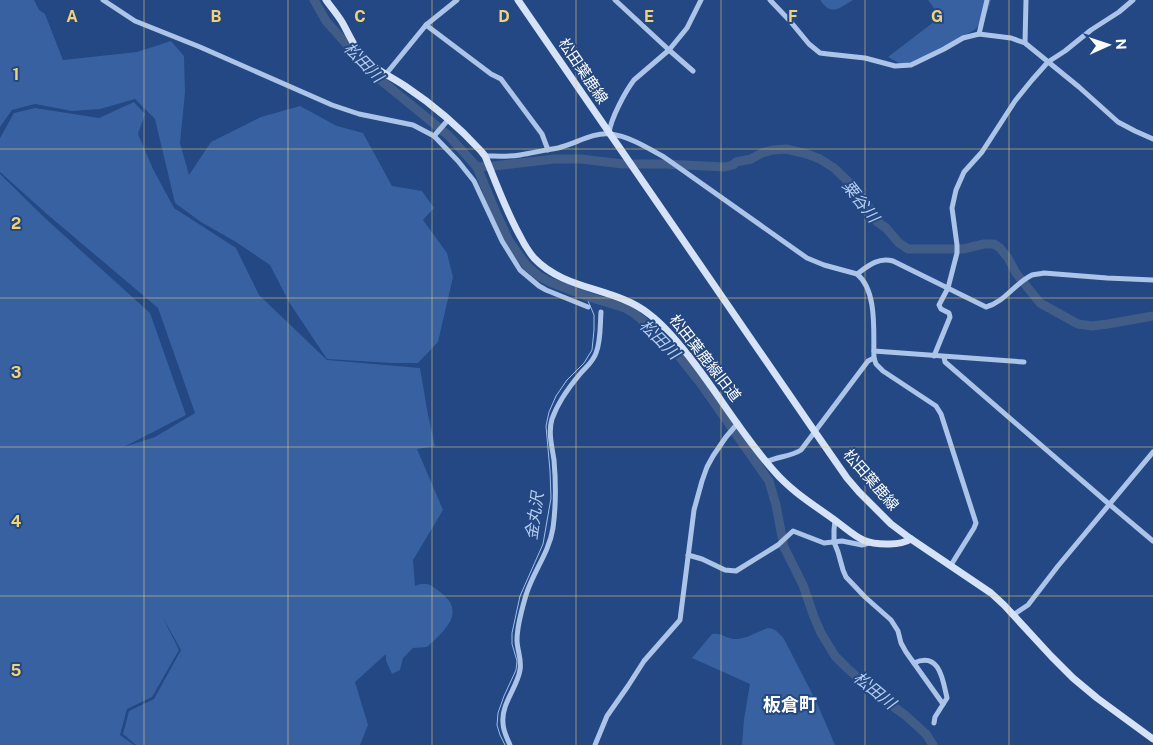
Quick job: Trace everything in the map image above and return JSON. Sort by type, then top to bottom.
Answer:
[{"type":"main road","points":[[326,0],[364,59],[406,86],[472,142],[485,158]]},
{"type":"main road","name":"松田葉鹿線","points":[[518,0],[815,432],[859,492],[891,524],[991,593],[1074,678],[1092,694],[1153,739]]},
{"type":"main road","name":"松田葉鹿線旧道","points":[[485,158],[512,222],[534,258],[564,279],[624,299],[649,314],[669,333],[692,360],[766,462],[795,492],[857,537],[869,543],[899,544],[911,539]]},
{"type":"street","points":[[103,0],[135,21],[200,47],[332,105],[359,114],[413,126],[435,134],[468,172],[483,199],[489,216],[502,241],[520,270],[546,290],[588,307]]},
{"type":"street","points":[[386,74],[426,25],[457,0]]},
{"type":"street","points":[[615,0],[693,71]]},
{"type":"street","points":[[609,134],[610,126],[634,80],[669,50],[686,28],[701,0]]},
{"type":"street","points":[[770,0],[809,44],[820,53],[864,58],[895,66],[911,65],[963,38],[979,34],[1011,38],[1025,43],[1118,122],[1135,132],[1153,139]]},
{"type":"street","points":[[979,34],[987,0]]},
{"type":"street","points":[[1025,43],[1026,0]]},
{"type":"street","points":[[934,356],[950,317],[948,312],[939,307],[948,288],[957,253],[952,208],[956,190],[964,172],[982,152],[1026,87],[1048,62],[1133,0]]},
{"type":"street","points":[[426,25],[501,79],[542,134],[548,150]]},
{"type":"street","points":[[435,134],[447,121]]},
{"type":"street","points":[[485,158],[548,150],[591,137],[609,134],[622,137],[642,145],[670,161],[807,258],[857,274],[864,282],[870,295],[876,364],[883,371],[936,406],[941,414],[976,523],[951,565]]},
{"type":"street","points":[[857,274],[879,260],[886,259],[986,307],[996,303],[1032,276],[1044,273],[1153,280]]},
{"type":"street","points":[[510,745],[502,722],[505,707],[517,682],[521,664],[518,650],[518,628],[526,594],[548,546],[554,519],[555,475],[551,433],[552,419],[560,401],[581,373],[589,366],[597,352],[601,312]]},
{"type":"street","points":[[874,351],[1024,362]]},
{"type":"street","points":[[944,357],[945,362],[1153,541]]},
{"type":"street","points":[[766,462],[778,457],[794,455],[801,450],[868,361],[874,358]]},
{"type":"street","points":[[595,745],[607,716],[644,662],[680,620],[694,510],[702,481],[726,436],[738,423]]},
{"type":"street","points":[[1013,615],[1028,605],[1108,504],[1153,452]]},
{"type":"street","points":[[835,520],[834,542],[846,577],[864,597],[891,620],[898,631],[901,643],[943,704]]},
{"type":"street","points":[[688,555],[702,559],[725,570],[736,571],[778,544],[793,531],[824,543],[846,541],[862,544],[869,543]]},
{"type":"street","points":[[914,663],[934,662],[941,674],[947,698],[935,716],[934,723]]},
{"type":"shaded area","points":[[0,0],[34,0],[39,10],[45,14],[63,60],[137,52],[171,41],[184,56],[185,92],[180,143],[189,175],[211,142],[261,117],[300,106],[337,126],[363,133],[392,186],[422,191],[434,208],[423,220],[447,253],[453,277],[438,342],[418,363],[327,359],[289,302],[270,265],[236,242],[201,222],[175,203],[155,119],[135,99],[100,109],[72,111],[35,104],[12,110],[0,127]]},
{"type":"shaded area","points":[[820,0],[853,0],[840,8],[832,10]]},
{"type":"shaded area","points":[[928,0],[991,0],[988,10],[976,29],[914,63],[899,63],[888,57],[935,21],[935,12]]},
{"type":"shaded area","points":[[134,102],[145,114],[138,134],[153,169],[174,208],[236,248],[259,295],[327,360],[420,368],[435,446],[417,449],[443,510],[413,560],[415,586],[426,584],[439,591],[450,602],[452,615],[445,629],[427,647],[413,648],[403,658],[400,670],[392,674],[386,661],[386,654],[355,682],[368,725],[360,745],[136,745],[123,734],[129,711],[154,699],[181,650],[162,616],[179,650],[152,697],[127,709],[120,735],[134,745],[0,745],[0,174],[46,219],[150,313],[186,415],[124,447],[155,437],[195,413],[158,308],[0,172],[0,138],[14,113],[35,108],[99,118]]},
{"type":"shaded area","points":[[768,628],[775,630],[784,639],[817,703],[835,745],[742,745],[750,684],[692,658],[712,634],[740,639]]},
{"type":"waterway","name":"松田川","points":[[314,0],[326,21],[372,73],[449,136],[477,167],[509,241],[527,266],[550,282],[625,308],[655,331],[678,355],[701,384],[769,481],[776,505],[784,547],[803,585],[821,633],[835,656],[876,694],[905,715],[926,734],[933,745]]},
{"type":"waterway","name":"粟谷川","points":[[477,167],[554,159],[581,159],[623,164],[725,167],[736,162],[751,159],[762,153],[786,149],[820,159],[834,168],[855,188],[867,204],[876,221],[908,249],[963,249],[984,244],[994,244],[1008,258],[1016,273],[1040,303],[1078,324],[1092,326],[1153,316]]},
{"type":"waterway","name":"金丸沢","points":[[505,745],[497,725],[498,713],[516,670],[517,661],[512,644],[512,633],[520,596],[543,544],[551,498],[546,426],[549,412],[556,396],[567,380],[584,363],[592,350],[594,315],[586,296]]},
{"type":"district","name":"板倉町","points":[[790,705]]}]
